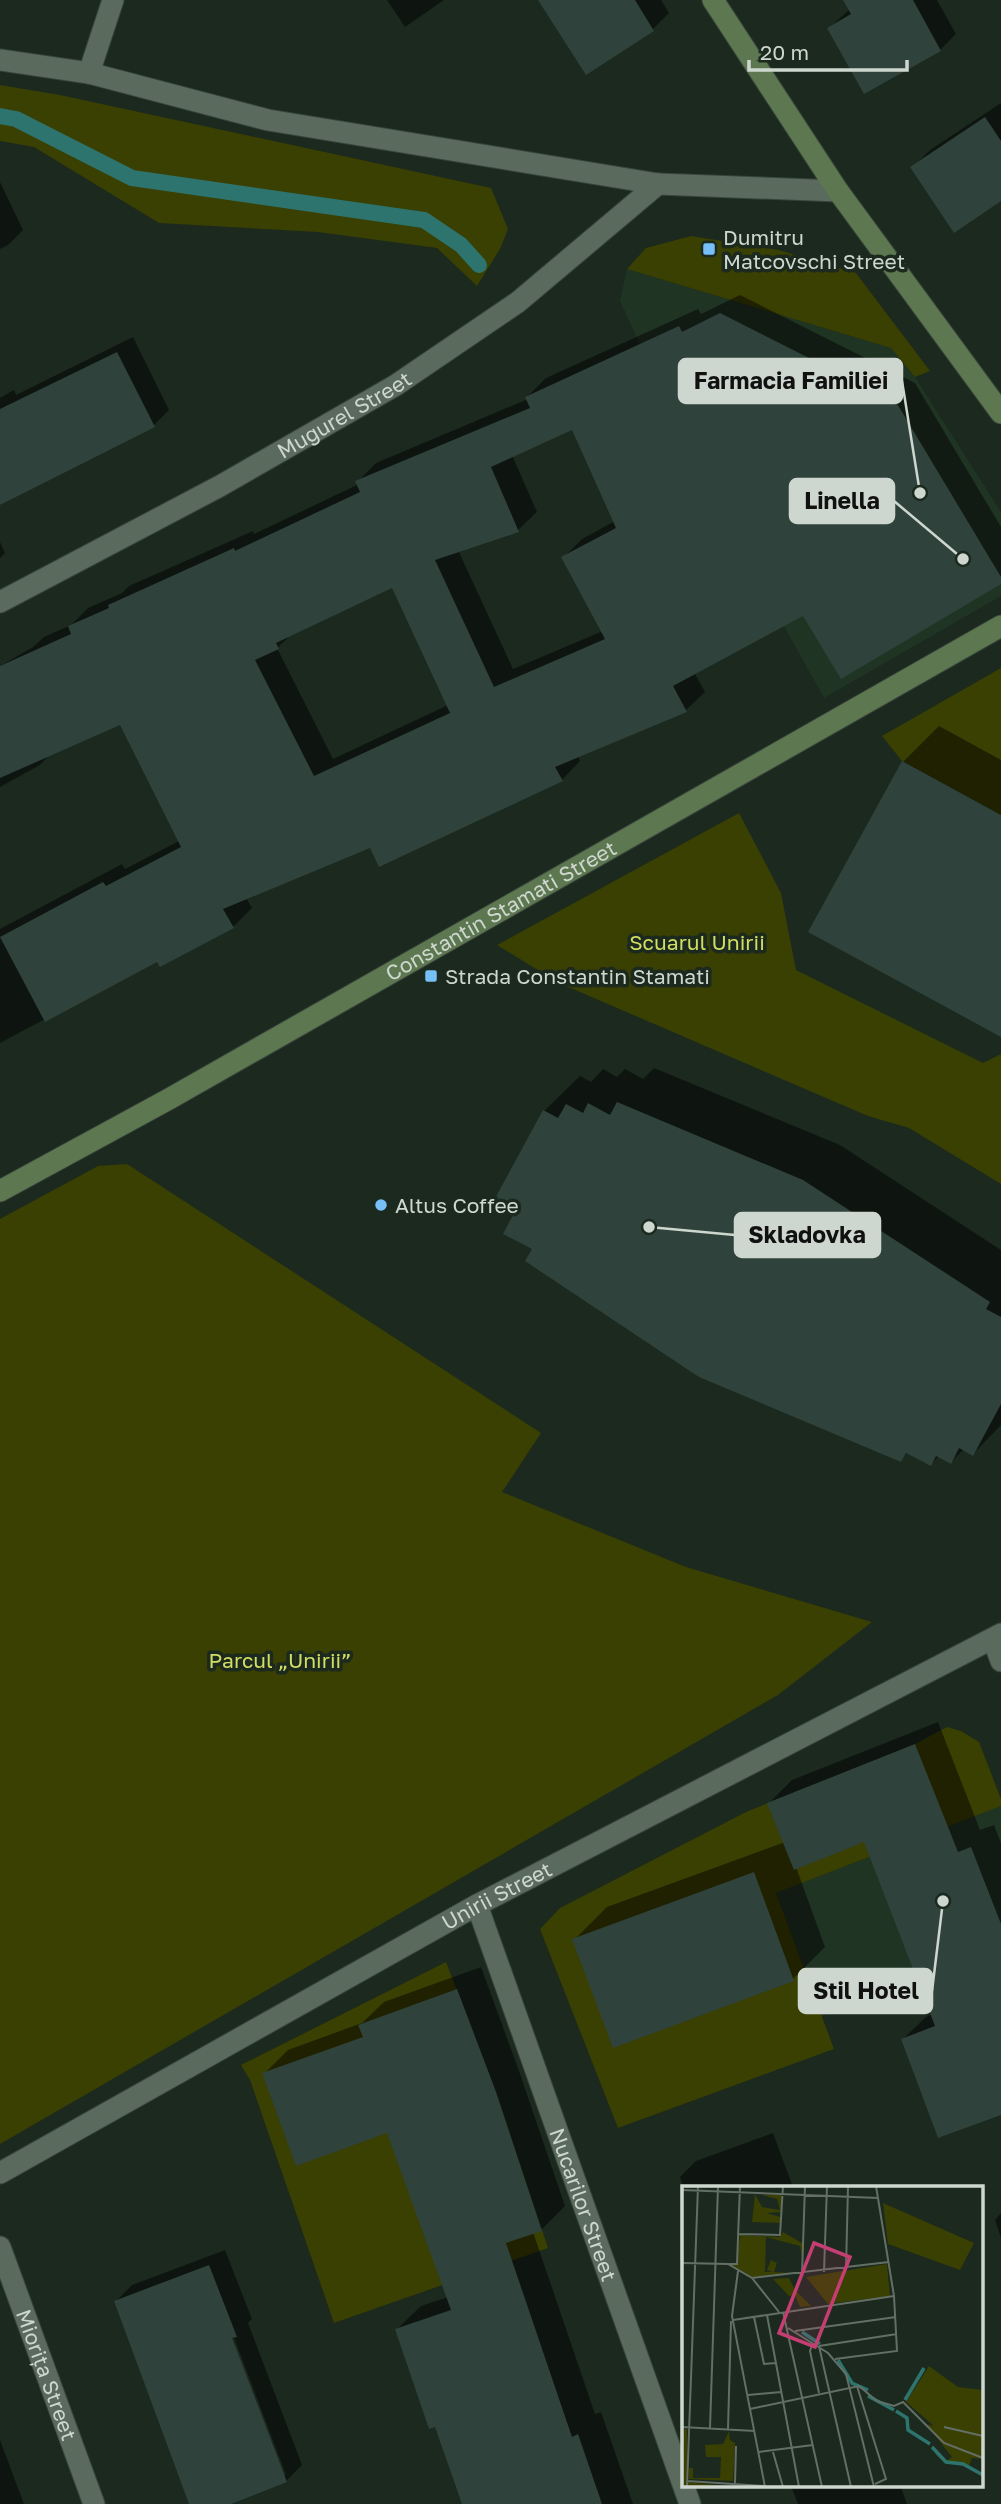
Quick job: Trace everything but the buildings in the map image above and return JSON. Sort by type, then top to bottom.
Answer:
[{"type":"street","points":[[89,73],[113,0]]},
{"type":"street","points":[[713,0],[838,191],[1001,412]]},
{"type":"street","points":[[0,60],[89,73],[268,120],[658,184],[838,191]]},
{"type":"street","name":"Mugurel Street","points":[[0,602],[219,486],[396,385],[518,302],[658,184]]},
{"type":"street","name":"Constantin Stamati Street","points":[[0,1191],[193,1086],[1001,626]]},
{"type":"street","points":[[997,1636],[1001,1661]]},
{"type":"street","name":"Unirii Street","points":[[0,2172],[477,1905],[997,1636]]},
{"type":"street","name":"Nucarilor Street","points":[[477,1905],[682,2482]]},
{"type":"street","name":"Miorița Street","points":[[0,2247],[94,2504]]},
{"type":"street","name":"Nucarilor Street","points":[[684,2486],[690,2504]]},
{"type":"shaded area","points":[[627,269],[891,348],[915,377],[1001,512],[1001,596],[824,698],[703,481],[620,301]]},
{"type":"shaded area","points":[[1001,1806],[1001,1952],[822,2016],[776,1893]]},
{"type":"green space","points":[[0,85],[60,95],[491,188],[508,229],[500,249],[477,286],[437,248],[318,232],[159,223],[34,147],[0,141]]},
{"type":"green space","points":[[691,236],[779,250],[856,273],[930,371],[915,377],[891,348],[627,269],[646,248]]},
{"type":"green space","points":[[1001,668],[1001,815],[902,761],[882,736]]},
{"type":"green space","name":"Scuarul Unirii","points":[[739,813],[781,893],[796,970],[983,1063],[1001,1054],[1001,1184],[909,1128],[868,1116],[559,983],[497,945]]},
{"type":"green space","name":"Parcul „Unirii”","points":[[127,1164],[541,1433],[502,1492],[686,1567],[872,1622],[778,1695],[0,2144],[0,1219],[98,1166]]},
{"type":"green space","points":[[947,1727],[961,1731],[979,1742],[1001,1799],[1001,1806],[776,1893],[834,2049],[618,2128],[540,1929],[560,1908],[746,1812],[915,1744]]},
{"type":"green space","points":[[446,1962],[496,2092],[548,2248],[334,2323],[250,2080],[241,2065]]},
{"type":"waterway","points":[[0,116],[16,119],[132,178],[424,220],[461,245],[479,265]]},
{"type":"place","name":"Dumitru Matcovschi Street","points":[[709,249]]},
{"type":"place","name":"Farmacia Familiei","points":[[920,493]]},
{"type":"place","name":"Linella","points":[[963,559]]},
{"type":"place","name":"Strada Constantin Stamati","points":[[431,976]]},
{"type":"place","name":"Altus Coffee","points":[[381,1205]]},
{"type":"place","name":"Skladovka","points":[[649,1227]]},
{"type":"place","name":"Stil Hotel","points":[[943,1901]]}]
